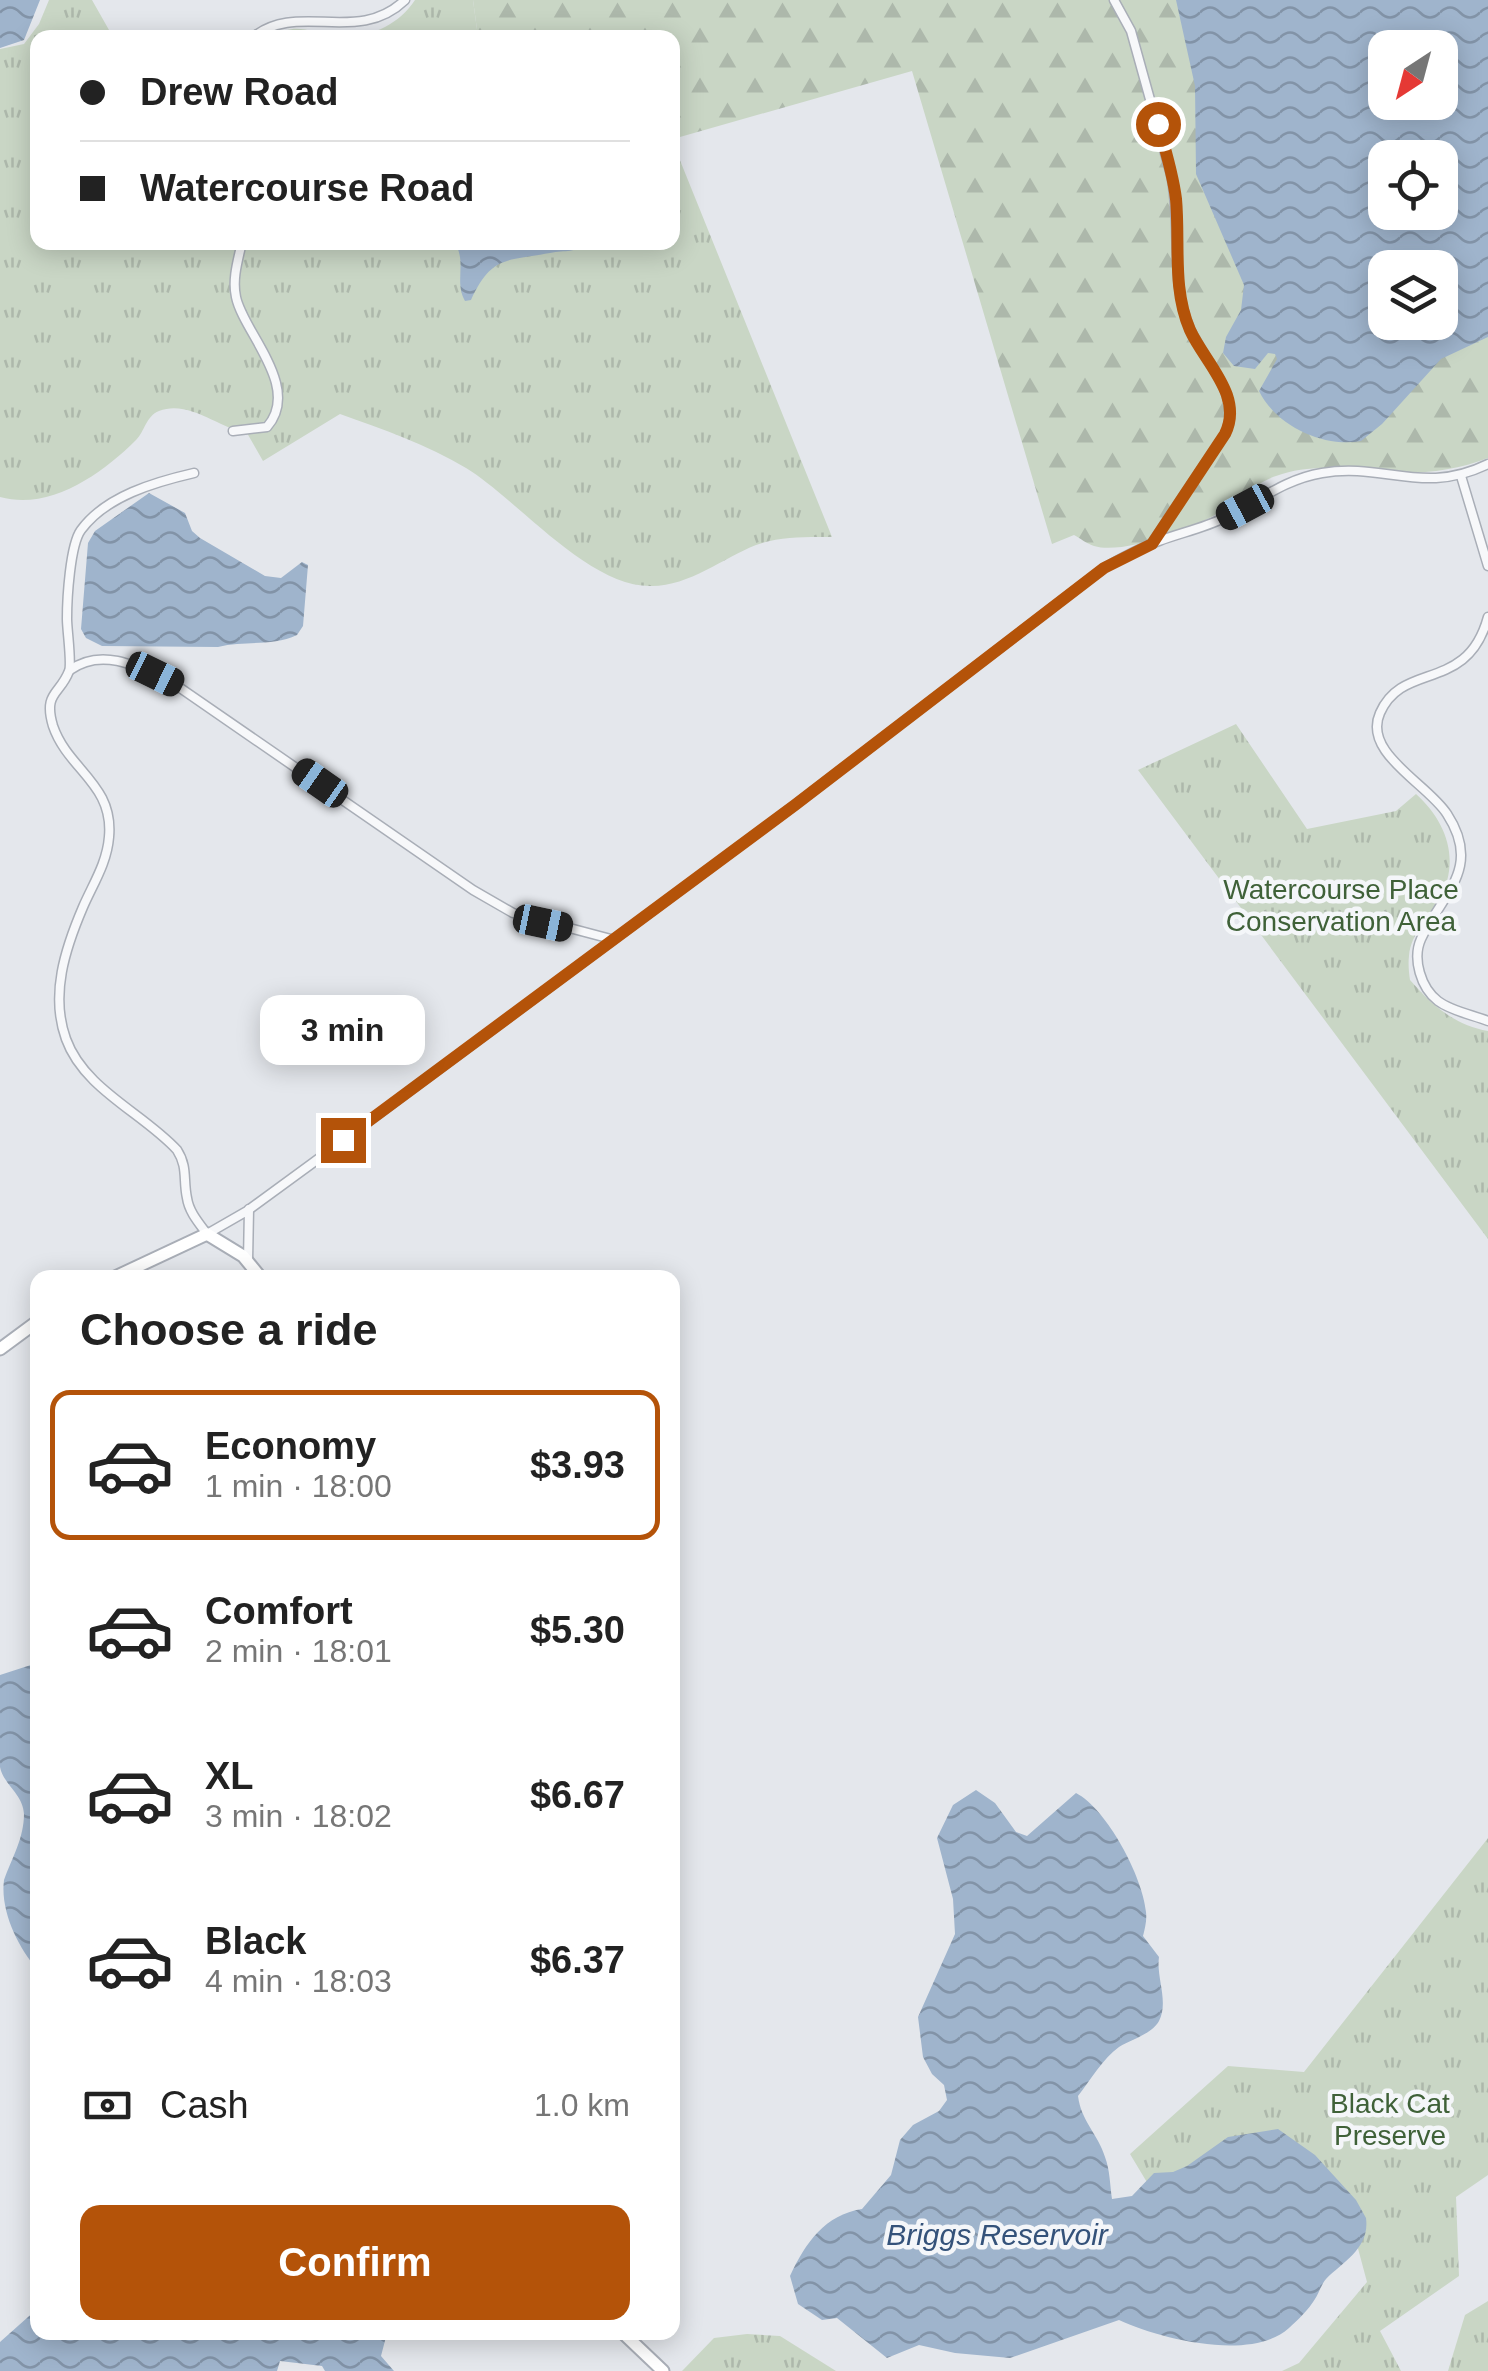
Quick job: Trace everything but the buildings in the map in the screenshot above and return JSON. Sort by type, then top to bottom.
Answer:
[{"type":"street","points":[[311,11],[371,16],[395,9],[405,0]]},
{"type":"street","points":[[1114,0],[1131,31],[1176,195],[1183,310],[1232,409],[1225,434],[1152,544]]},
{"type":"street","points":[[261,30],[279,13]]},
{"type":"street","points":[[233,431],[266,427],[272,421],[276,402],[269,360],[235,296],[234,277],[240,250]]},
{"type":"street","points":[[130,1270],[208,1234],[249,1209],[795,805],[1104,568],[1152,544],[1221,520],[1302,477],[1351,472],[1412,480],[1462,476],[1488,464]]},
{"type":"street","points":[[70,670],[67,597],[79,532],[105,508],[154,482],[194,472]]},
{"type":"street","points":[[1462,476],[1488,566]]},
{"type":"street","points":[[1488,617],[1482,641],[1463,662],[1402,687],[1381,710],[1376,727],[1378,743],[1436,798],[1458,835],[1459,874],[1450,896],[1420,941],[1421,978],[1440,1004],[1488,1021]]},
{"type":"street","points":[[255,1270],[195,1219],[186,1197],[186,1170],[178,1150],[88,1074],[62,1027],[59,982],[83,908],[106,859],[110,832],[100,791],[62,746],[51,720],[50,700],[70,670],[82,661],[117,660],[173,683],[473,890],[513,912],[611,939]]},
{"type":"street","points":[[248,1261],[249,1209]]},
{"type":"street","points":[[0,1349],[30,1328]]},
{"type":"street","points":[[630,2340],[663,2371]]},
{"type":"green space","points":[[49,0],[92,0],[109,30],[34,30]]},
{"type":"green space","points":[[415,0],[473,0],[477,30],[380,30]]},
{"type":"green space","points":[[473,0],[1488,0],[1488,458],[1422,472],[1302,469],[1260,483],[1218,513],[1157,539],[1107,548],[1091,545],[1074,535],[1052,544],[912,71],[680,137],[680,30],[477,30]]},
{"type":"green space","points":[[30,36],[30,250],[680,250],[680,160],[832,537],[765,542],[678,582],[650,586],[626,582],[578,557],[466,468],[421,445],[340,414],[263,461],[247,433],[193,412],[170,408],[151,416],[122,453],[74,486],[38,499],[0,497],[0,49],[24,44]]},
{"type":"green space","name":"Watercourse Place Conservation Area","points":[[1236,724],[1307,829],[1396,811],[1416,794],[1443,830],[1450,857],[1446,885],[1413,940],[1409,974],[1418,989],[1444,1013],[1488,1031],[1488,1239],[1138,770]]},
{"type":"green space","name":"Black Cat Preserve","points":[[1488,1838],[1488,2175],[1456,2197],[1459,2276],[1380,2331],[1401,2371],[1282,2371],[1299,2363],[1367,2282],[1349,2215],[1151,2189],[1130,2154],[1228,2066],[1304,2072]]},
{"type":"green space","points":[[1488,2301],[1488,2371],[1448,2371],[1465,2315]]},
{"type":"green space","points":[[780,2336],[836,2371],[682,2371],[714,2338]]},
{"type":"water","points":[[0,0],[40,0],[24,40],[0,48]]},
{"type":"water","points":[[1176,0],[1488,0],[1488,337],[1441,359],[1382,424],[1361,441],[1317,437],[1277,415],[1259,391],[1277,359],[1275,354],[1268,353],[1255,369],[1234,366],[1223,353],[1226,337],[1241,310],[1244,285],[1196,174],[1195,86]]},
{"type":"water","points":[[458,250],[575,250],[502,263],[486,275],[471,300],[465,301],[460,287]]},
{"type":"water","points":[[149,493],[185,513],[192,531],[200,538],[265,576],[281,578],[302,562],[308,565],[303,626],[297,635],[278,641],[218,647],[102,646],[86,638],[81,629],[88,543],[95,531]]},
{"type":"water","points":[[30,1666],[30,1960],[17,1939],[3,1892],[24,1814],[0,1767],[0,1675]]},
{"type":"water","name":"Briggs Reservoir","points":[[976,1790],[995,1803],[1016,1832],[1027,1836],[1076,1793],[1111,1828],[1138,1881],[1146,1912],[1143,1936],[1159,1957],[1162,2013],[1152,2029],[1113,2052],[1078,2096],[1082,2113],[1107,2162],[1112,2199],[1132,2196],[1154,2173],[1187,2166],[1228,2137],[1278,2129],[1315,2155],[1356,2200],[1366,2218],[1360,2246],[1326,2279],[1300,2318],[1272,2338],[1252,2344],[1205,2344],[1158,2334],[1119,2320],[1010,2358],[919,2345],[887,2358],[837,2318],[822,2320],[798,2304],[790,2276],[810,2241],[837,2217],[862,2209],[891,2175],[900,2140],[913,2125],[939,2111],[947,2100],[944,2085],[923,2057],[918,2017],[955,1934],[953,1899],[937,1838],[953,1805]]},
{"type":"water","points":[[30,2315],[30,2340],[385,2340],[381,2356],[394,2371],[325,2371],[322,2366],[280,2361],[277,2371],[0,2371],[0,2342]]},
{"type":"route","points":[[343,1140],[795,805],[1104,568],[1152,544],[1232,420],[1230,400],[1190,330],[1183,310],[1176,195],[1158,124]]}]
